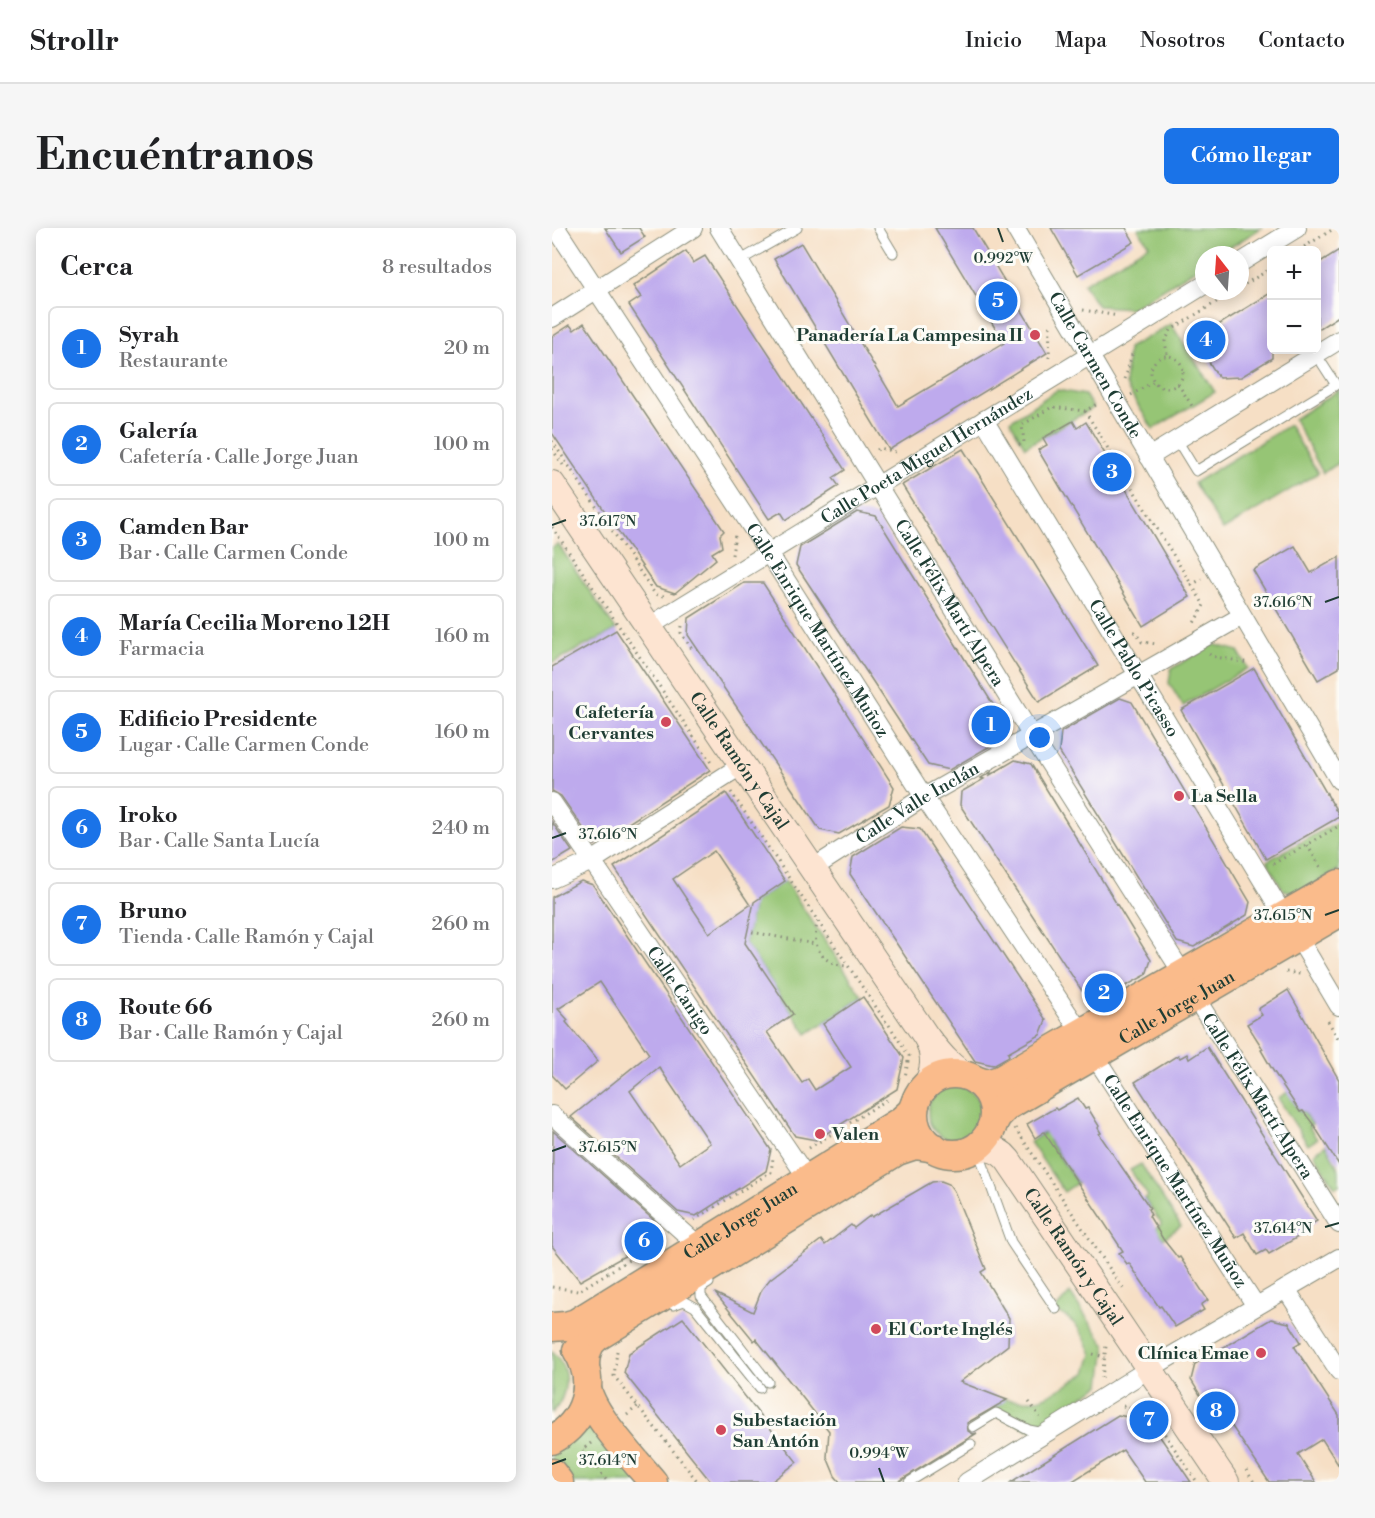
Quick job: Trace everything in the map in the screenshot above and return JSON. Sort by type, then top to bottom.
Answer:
[{"type":"main road","name":"Calle Ramón y Cajal","points":[[552,484],[648,627],[734,770],[813,868],[922,1049],[972,1078]]},
{"type":"main road","name":"Calle Jorge Juan","points":[[972,1078],[987,1084],[997,1082],[1088,1044],[1291,926],[1339,884]]},
{"type":"main road","name":"Calle Jorge Juan","points":[[1291,926],[1339,914]]},
{"type":"main road","name":"Calle Jorge Juan","points":[[1003,1128],[997,1116],[1007,1106],[1088,1044]]},
{"type":"main road","name":"Calle Ramón y Cajal","points":[[909,1091],[930,1078],[933,1052],[922,1049]]},
{"type":"main road","points":[[955,1074],[972,1078],[986,1089],[993,1104],[994,1119],[1003,1128],[967,1151],[950,1153],[935,1148],[925,1140],[916,1124],[909,1091],[941,1077],[955,1074]]},
{"type":"main road","name":"Calle Jorge Juan","points":[[552,1328],[573,1324],[901,1121],[912,1111],[909,1091]]},
{"type":"main road","name":"Calle Jorge Juan","points":[[552,1440],[565,1432],[577,1419],[584,1406],[590,1368],[587,1349],[594,1339],[904,1147],[921,1145],[935,1148]]},
{"type":"main road","name":"Calle Ramón y Cajal","points":[[967,1151],[993,1148],[1006,1156],[1226,1482]]},
{"type":"main road","points":[[552,1328],[573,1344],[590,1368],[591,1400],[601,1417],[653,1482]]},
{"type":"main road","points":[[552,1473],[559,1482]]},
{"type":"street","name":"Calle Enrique Martínez Muñoz","points":[[556,228],[1256,1306]]},
{"type":"street","points":[[552,318],[693,228]]},
{"type":"street","name":"Calle Félix Martí Alpera","points":[[719,228],[1032,736],[1339,1224]]},
{"type":"street","name":"Calle Carmen Conde","points":[[1015,228],[1339,780]]},
{"type":"street","points":[[1249,257],[1297,228]]},
{"type":"street","name":"Calle Poeta Miguel Hernández","points":[[648,627],[1195,291]]},
{"type":"street","points":[[1321,351],[1339,340]]},
{"type":"street","points":[[1149,457],[1316,354]]},
{"type":"street","name":"Calle Pablo Picasso","points":[[984,420],[1339,1006]]},
{"type":"street","name":"Calle Valle Inclán","points":[[813,868],[924,797],[1242,616]]},
{"type":"street","points":[[552,879],[592,861],[734,770]]},
{"type":"street","name":"Calle Canigo","points":[[552,802],[808,1179]]},
{"type":"street","points":[[552,1115],[699,1246]]},
{"type":"street","points":[[967,1482],[1044,1427],[1149,1369],[1339,1258]]},
{"type":"street","points":[[1286,1289],[1339,1371]]},
{"type":"lane","points":[[739,261],[797,228]]},
{"type":"lane","points":[[878,228],[894,253]]},
{"type":"lane","points":[[1177,440],[1196,471],[1336,385],[1316,354]]},
{"type":"lane","points":[[967,1151],[976,1152],[980,1156],[1011,1242],[1056,1309]]},
{"type":"lane","points":[[804,1221],[841,1185]]},
{"type":"lane","points":[[714,1280],[701,1288],[701,1296],[768,1382]]},
{"type":"lane","points":[[664,1311],[681,1301],[695,1307],[760,1388]]},
{"type":"lane","points":[[973,1426],[996,1413],[1029,1430],[1044,1427]]},
{"type":"lane","points":[[909,1482],[971,1443]]},
{"type":"path","points":[[1306,246],[1335,228]]},
{"type":"path","points":[[1249,281],[1267,270]]},
{"type":"path","points":[[1167,355],[1165,341],[1171,330],[1219,300]]},
{"type":"path","points":[[1049,361],[1050,327],[1066,316],[1080,309],[1121,317]]},
{"type":"path","points":[[1167,355],[1173,356],[1181,364],[1183,375],[1178,384],[1168,389],[1158,386],[1151,377],[1151,366],[1159,357],[1167,355]]},
{"type":"path","points":[[1005,454],[1024,442],[1022,425],[1052,407],[1085,411],[1123,390],[1127,398],[1154,382]]},
{"type":"path","points":[[1178,384],[1194,409]]},
{"type":"path","points":[[552,441],[655,594],[672,598],[683,615],[681,633],[697,656]]},
{"type":"path","points":[[862,460],[880,448],[896,452]]},
{"type":"path","points":[[552,518],[734,770],[892,1023],[922,1049]]},
{"type":"path","points":[[723,561],[732,555],[736,529],[746,520]]},
{"type":"path","points":[[1119,641],[1135,632],[1142,642],[1158,645]]},
{"type":"path","points":[[1269,890],[1278,885],[1268,868],[1339,826]]},
{"type":"path","points":[[818,921],[814,932],[816,944],[823,956],[830,961],[849,966]]},
{"type":"path","points":[[752,932],[816,944]]},
{"type":"path","points":[[552,1287],[578,1291],[664,1238],[674,1224],[689,1223],[771,1172],[774,1153],[786,1146],[807,1150],[909,1091],[909,1056],[888,1025],[892,1023]]},
{"type":"path","points":[[1003,1128],[1125,1291]]},
{"type":"path","points":[[1101,1385],[1106,1346]]},
{"type":"path","points":[[618,1348],[614,1376],[698,1482]]},
{"type":"path","points":[[1093,1354],[1105,1357]]},
{"type":"path","points":[[1029,1402],[1044,1427]]},
{"type":"path","points":[[1114,1404],[1150,1412],[1197,1482]]},
{"type":"path","points":[[627,1415],[638,1406]]},
{"type":"path","points":[[582,1450],[608,1482]]},
{"type":"green space","points":[[1261,228],[1232,246],[1195,246],[1195,270],[1132,308],[1098,306],[1083,284],[1149,245],[1138,229]]},
{"type":"green space","points":[[1171,324],[1215,392],[1153,429],[1125,385],[1128,348]]},
{"type":"green space","points":[[1057,390],[1085,395],[1093,408],[1025,447],[1010,421]]},
{"type":"green space","points":[[1339,390],[1339,463],[1323,473],[1294,419]]},
{"type":"green space","points":[[1289,425],[1318,473],[1223,530],[1194,483]]},
{"type":"green space","points":[[558,544],[616,630],[552,663],[552,548]]},
{"type":"green space","points":[[1213,644],[1238,651],[1248,668],[1183,706],[1169,683],[1171,669]]},
{"type":"green space","points":[[1339,821],[1339,870],[1298,893],[1283,890],[1267,861]]},
{"type":"green space","points":[[785,881],[863,997],[807,1034],[745,943],[754,902]]},
{"type":"green space","points":[[950,1086],[960,1086],[970,1090],[978,1098],[982,1113],[978,1128],[970,1136],[960,1140],[950,1140],[940,1136],[932,1128],[928,1118],[928,1108],[932,1098],[940,1090]]},
{"type":"green space","points":[[1288,1092],[1300,1112],[1303,1111],[1312,1124],[1309,1127],[1317,1139],[1308,1145],[1278,1098]]},
{"type":"green space","points":[[1049,1129],[1053,1137],[1049,1141],[1077,1183],[1064,1192],[1030,1142]]},
{"type":"green space","points":[[1326,1145],[1339,1170],[1339,1185],[1335,1187],[1314,1154]]},
{"type":"green space","points":[[1141,1164],[1181,1226],[1163,1239],[1155,1229],[1162,1224],[1144,1199],[1148,1196],[1130,1170]]},
{"type":"green space","points":[[1070,1293],[1106,1346],[1101,1385],[1029,1430],[996,1413],[994,1408],[1002,1403],[1001,1398],[1027,1401],[1046,1396],[1086,1373],[1092,1354],[1085,1340],[1068,1318],[1054,1311]]},
{"type":"green space","points":[[552,1352],[563,1366],[566,1382],[562,1399],[552,1413]]},
{"type":"green space","points":[[581,1412],[653,1482],[559,1482],[552,1473],[552,1440]]},
{"type":"building","points":[[605,228],[639,228],[645,237],[621,252]]},
{"type":"building","points":[[935,228],[973,228],[1047,353],[889,450],[774,259],[801,243],[898,406],[1004,343]]},
{"type":"building","points":[[1051,228],[1126,228],[1134,242],[1078,275]]},
{"type":"building","points":[[1339,250],[1339,316],[1321,327],[1321,300],[1321,261]]},
{"type":"building","points":[[686,251],[693,263],[705,256],[845,470],[833,478],[839,486],[786,520],[781,512],[769,519],[629,305],[641,297],[633,286]]},
{"type":"building","points":[[1267,295],[1267,354],[1272,354],[1272,358],[1241,377],[1219,378],[1202,351],[1210,330]]},
{"type":"building","points":[[584,323],[724,531],[720,535],[722,547],[712,553],[716,559],[675,593],[656,587],[552,433],[552,337],[570,325],[574,330]]},
{"type":"building","points":[[1073,421],[1077,428],[1086,422],[1190,597],[1143,626],[1038,450],[1047,445],[1043,438]]},
{"type":"building","points":[[963,449],[1098,666],[1039,702],[902,485]]},
{"type":"building","points":[[857,512],[876,516],[1002,719],[997,742],[949,770],[928,765],[796,565],[800,547]]},
{"type":"building","points":[[1295,546],[1311,573],[1339,557],[1339,668],[1318,680],[1253,570]]},
{"type":"building","points":[[744,583],[763,583],[894,787],[889,805],[839,834],[820,830],[688,635],[689,618]]},
{"type":"building","points":[[616,630],[710,770],[595,845],[561,796],[552,791],[552,667]]},
{"type":"building","points":[[1254,668],[1339,815],[1266,859],[1181,710]]},
{"type":"building","points":[[1120,698],[1132,702],[1250,902],[1247,915],[1194,947],[1177,942],[1059,751],[1061,732]]},
{"type":"building","points":[[1015,760],[1031,764],[1151,960],[1146,975],[1100,1000],[1084,994],[960,805],[961,792],[984,779],[981,778],[991,772],[990,775]]},
{"type":"building","points":[[726,793],[785,881],[754,902],[745,943],[793,1014],[767,1032],[802,1083],[808,1079],[815,1090],[851,1067],[823,1024],[863,997],[904,1058],[897,1089],[816,1140],[795,1136],[614,867]],"holes":[[[714,851],[750,905],[709,933],[673,879]]]},
{"type":"building","points":[[552,822],[572,851],[552,863]]},
{"type":"building","points":[[901,827],[920,829],[1046,1020],[1040,1035],[1008,1053],[1009,1056],[993,1065],[975,1061],[850,874],[853,857]]},
{"type":"building","points":[[581,881],[593,885],[771,1150],[766,1171],[696,1216],[678,1212],[571,1117],[649,1054],[600,982],[558,1009],[598,1061],[565,1089],[552,1075],[552,897]],"holes":[[[659,1067],[710,1143],[680,1164],[630,1091]]]},
{"type":"building","points":[[1288,990],[1339,1080],[1339,1165],[1313,1124],[1303,1111],[1300,1112],[1272,1069],[1261,1050],[1263,1049],[1247,1024],[1262,1015],[1258,1009]]},
{"type":"building","points":[[1207,1047],[1317,1221],[1301,1230],[1303,1234],[1269,1254],[1266,1250],[1257,1255],[1244,1233],[1236,1238],[1135,1082],[1178,1055],[1180,1058],[1187,1054],[1189,1059]]},
{"type":"building","points":[[1078,1098],[1085,1109],[1088,1108],[1099,1126],[1101,1133],[1099,1134],[1150,1208],[1148,1209],[1151,1215],[1149,1216],[1163,1239],[1178,1258],[1180,1257],[1208,1300],[1201,1305],[1204,1310],[1175,1327],[1129,1263],[1127,1264],[1119,1253],[1123,1251],[1044,1132],[1035,1138],[1027,1124]]},
{"type":"building","points":[[553,1131],[657,1223],[660,1236],[580,1281],[552,1246]]},
{"type":"building","name":"El Corte Inglés","points":[[941,1181],[949,1184],[954,1191],[986,1269],[981,1272],[1009,1318],[1008,1345],[960,1382],[1007,1400],[967,1423],[968,1431],[973,1434],[977,1433],[898,1482],[840,1482],[827,1457],[829,1431],[756,1339],[754,1341],[715,1293],[753,1312],[762,1289],[770,1279],[821,1240],[825,1245],[851,1225],[854,1228],[871,1215],[872,1217],[932,1182]]},
{"type":"building","name":"Subestación San Antón","points":[[683,1318],[797,1462],[771,1482],[711,1482],[624,1373],[629,1353]]},
{"type":"building","points":[[1271,1319],[1289,1323],[1301,1342],[1294,1346],[1339,1415],[1339,1466],[1322,1439],[1298,1454],[1316,1482],[1269,1482],[1213,1398],[1205,1403],[1191,1380],[1195,1364]]},
{"type":"building","points":[[1118,1415],[1150,1422],[1191,1482],[1145,1482],[1123,1450],[1071,1482],[1011,1482]]},
{"type":"place","name":"Edificio Presidente","points":[[998,301]]},
{"type":"place","name":"Panadería La Campesina II","points":[[1035,335]]},
{"type":"place","name":"María Cecilia Moreno 12H","points":[[1206,340]]},
{"type":"place","name":"Camden Bar","points":[[1112,472]]},
{"type":"place","name":"Cafetería Cervantes","points":[[666,722]]},
{"type":"place","name":"Syrah","points":[[991,725]]},
{"type":"place","name":"La Sella","points":[[1179,796]]},
{"type":"place","name":"Galería","points":[[1104,993]]},
{"type":"place","name":"Valen","points":[[820,1134]]},
{"type":"place","name":"Iroko","points":[[644,1241]]},
{"type":"place","name":"El Corte Inglés","points":[[876,1329]]},
{"type":"place","name":"Clínica Emae","points":[[1261,1353]]},
{"type":"place","name":"Route 66","points":[[1216,1411]]},
{"type":"place","name":"Bruno","points":[[1149,1420]]},
{"type":"place","name":"Subestación San Antón","points":[[721,1430]]}]
